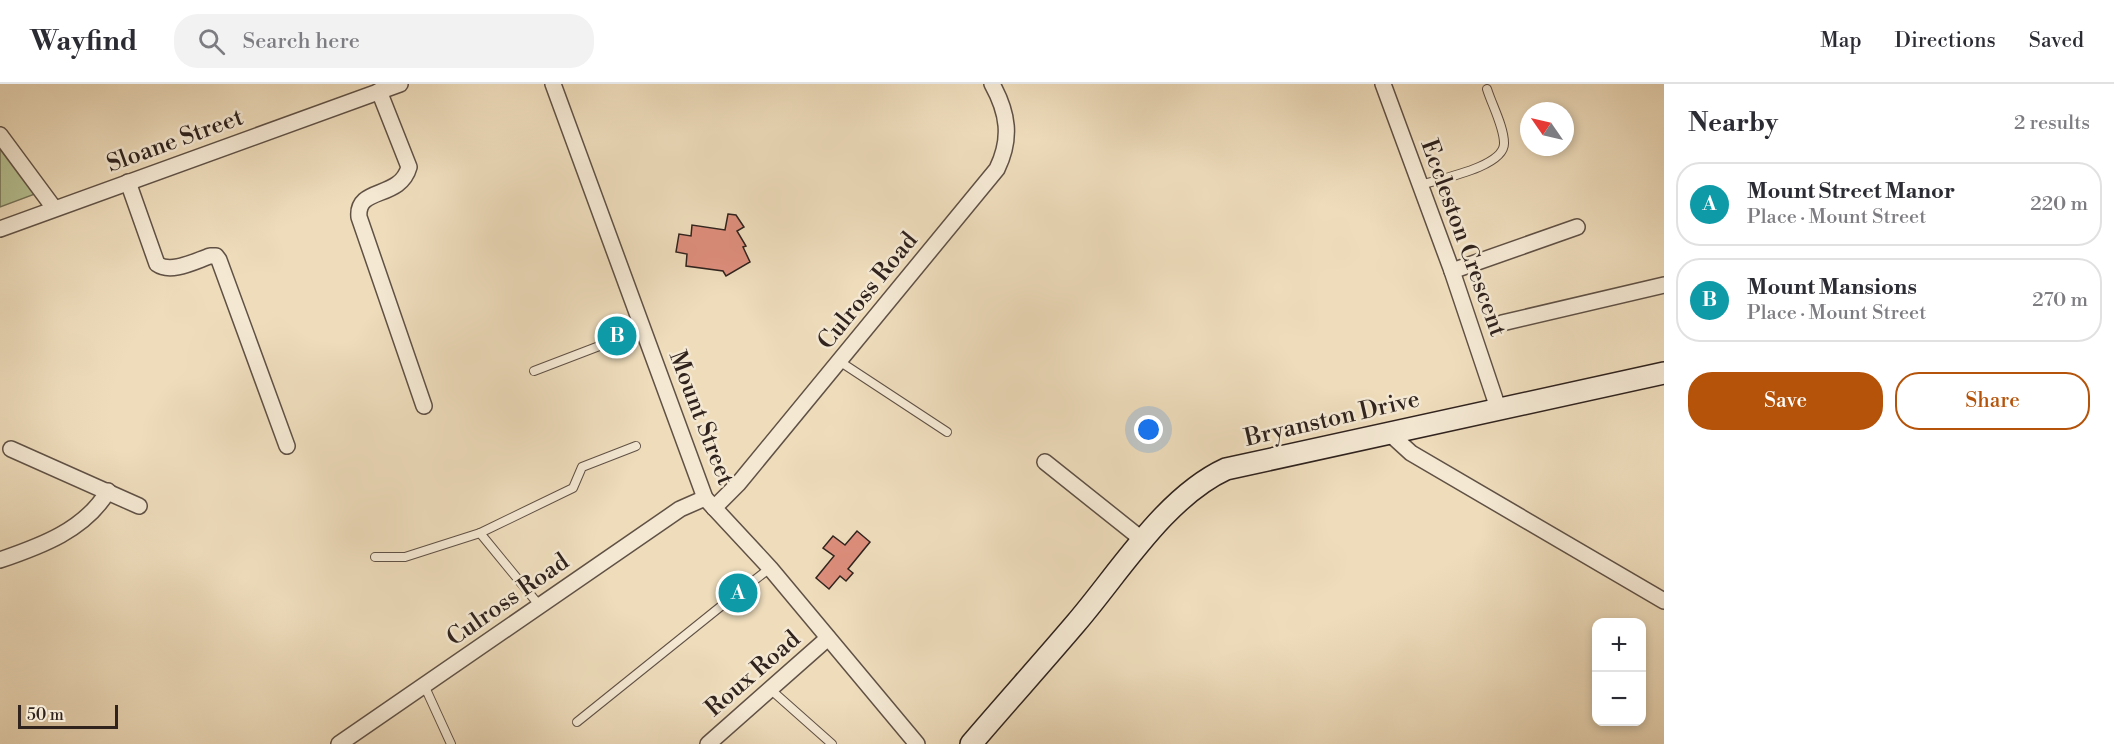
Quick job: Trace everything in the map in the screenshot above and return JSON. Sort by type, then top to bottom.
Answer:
[{"type":"main road","name":"Bryanston Drive","points":[[971,744],[1144,541],[1190,491],[1216,474],[1388,432],[1664,373]]},
{"type":"main road","name":"Bryanston Drive","points":[[989,744],[1053,663],[1075,624]]},
{"type":"street","name":"Sloane Street","points":[[0,229],[400,84]]},
{"type":"street","name":"Mount Street","points":[[553,84],[709,503],[770,568],[917,744]]},
{"type":"street","name":"Culross Road","points":[[339,744],[680,509],[709,503],[738,484],[997,169],[1008,140],[1007,118],[992,84]]},
{"type":"street","name":"Eccleston Crescent","points":[[1383,84],[1452,271],[1498,408]]},
{"type":"street","points":[[379,91],[409,167],[399,185],[363,201],[358,209],[359,217],[423,406]]},
{"type":"street","points":[[0,135],[54,208]]},
{"type":"street","points":[[128,182],[157,264],[163,268],[172,268],[210,256],[216,256],[219,260],[287,446]]},
{"type":"street","points":[[1452,271],[1577,227]]},
{"type":"street","points":[[1502,323],[1664,285]]},
{"type":"street","points":[[1388,432],[1411,453],[1664,601]]},
{"type":"street","points":[[11,449],[139,506]]},
{"type":"street","points":[[1045,462],[1144,541]]},
{"type":"street","points":[[0,560],[57,538],[93,511],[108,491]]},
{"type":"street","name":"Roux Road","points":[[708,744],[828,638]]},
{"type":"lane","points":[[1420,185],[1493,162],[1503,151],[1504,142],[1486,89]]},
{"type":"lane","points":[[534,371],[645,330]]},
{"type":"lane","points":[[839,362],[947,432]]},
{"type":"lane","points":[[375,557],[405,557],[480,533],[573,488],[582,466],[636,446]]},
{"type":"lane","points":[[480,533],[514,578],[539,605]]},
{"type":"lane","points":[[577,722],[770,568]]},
{"type":"lane","points":[[424,685],[451,744]]},
{"type":"lane","points":[[770,689],[832,744]]},
{"type":"green space","points":[[0,148],[35,194],[0,207]]},
{"type":"building","points":[[728,214],[736,215],[744,227],[737,231],[746,246],[743,247],[750,262],[726,276],[723,271],[686,266],[687,254],[676,252],[679,234],[691,236],[692,225],[725,230]]},
{"type":"building","points":[[857,531],[870,542],[848,569],[853,573],[846,581],[840,576],[829,589],[816,578],[834,556],[823,548],[833,536],[845,545]]},
{"type":"place","name":"Mount Mansions","points":[[617,336]]},
{"type":"place","name":"Mount Street Manor","points":[[738,593]]}]
